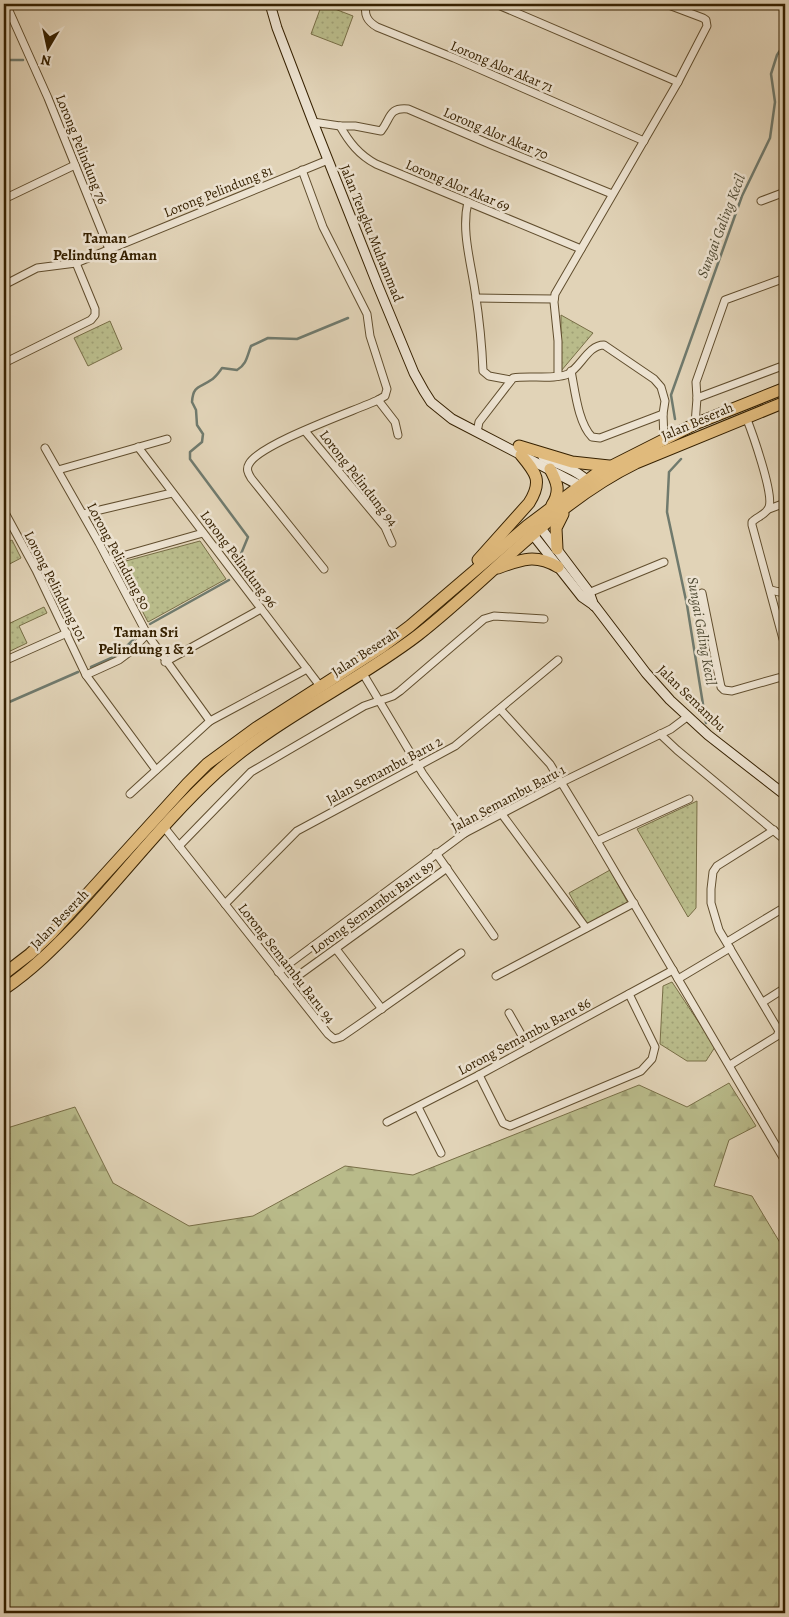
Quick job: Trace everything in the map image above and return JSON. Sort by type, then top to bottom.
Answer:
[{"type":"highway","name":"Jalan Beserah","points":[[4,974],[30,954],[51,934],[206,764],[256,728],[382,647],[534,527],[568,506],[586,486],[609,466],[695,424],[785,388]]},
{"type":"highway","name":"Jalan Beserah","points":[[4,989],[31,968],[59,942],[217,773],[282,723],[417,635],[491,571],[552,507],[586,486],[636,462],[698,439],[785,402]]},
{"type":"highway","points":[[520,451],[572,462],[609,466]]},
{"type":"highway","points":[[410,626],[480,557],[529,503],[536,488],[536,474],[520,451]]},
{"type":"highway","points":[[550,469],[558,486],[557,498],[552,507]]},
{"type":"highway","points":[[557,549],[556,534],[558,523],[568,506]]},
{"type":"highway","points":[[491,571],[508,564],[530,559],[548,561],[558,567]]},
{"type":"main road","name":"Jalan Tengku Muhammad","points":[[270,4],[277,28],[378,286],[414,373],[431,402],[452,420],[476,432],[573,472],[586,486]]},
{"type":"main road","name":"Jalan Tengku Muhammad","points":[[520,451],[550,469],[586,486]]},
{"type":"main road","name":"Jalan Semambu","points":[[534,527],[557,549],[585,594]]},
{"type":"main road","name":"Jalan Semambu","points":[[534,527],[558,567],[585,594],[646,673],[687,717],[785,796]]},
{"type":"main road","points":[[756,773],[785,791]]},
{"type":"street","name":"Lorong Pelindung 76","points":[[6,4],[48,98],[109,249]]},
{"type":"street","name":"Lorong Alor Akar 71","points":[[366,4],[364,12],[366,18],[377,27],[454,58],[644,141]]},
{"type":"street","points":[[496,4],[678,82]]},
{"type":"street","points":[[558,376],[555,294],[678,82],[707,26],[706,20],[703,18],[666,4]]},
{"type":"street","name":"Lorong Alor Akar 70","points":[[340,126],[355,126],[381,131],[396,108],[408,108],[612,194]]},
{"type":"street","points":[[313,122],[340,126]]},
{"type":"street","name":"Lorong Alor Akar 69","points":[[340,126],[348,140],[366,159],[581,249]]},
{"type":"street","name":"Lorong Pelindung 81","points":[[4,285],[37,268],[76,263],[328,160]]},
{"type":"street","points":[[4,189],[6,198],[75,165]]},
{"type":"street","points":[[302,170],[323,227],[368,314],[370,336],[387,389],[385,396],[378,400],[270,446],[249,462],[247,472],[251,478],[324,569]]},
{"type":"street","points":[[761,201],[785,192]]},
{"type":"street","points":[[468,202],[467,238],[484,371],[489,376],[511,380]]},
{"type":"street","points":[[4,363],[91,320],[95,314],[95,308],[76,263]]},
{"type":"street","points":[[695,424],[696,382],[725,300],[785,278]]},
{"type":"street","points":[[476,298],[554,299]]},
{"type":"street","points":[[476,432],[479,422],[515,377],[565,375],[596,347],[604,345],[659,384],[665,396],[663,414],[664,440]]},
{"type":"street","points":[[697,398],[785,365]]},
{"type":"street","points":[[571,371],[578,408],[592,437],[600,438],[663,414]]},
{"type":"street","points":[[378,400],[395,422],[398,435]]},
{"type":"street","points":[[746,417],[762,460],[770,504],[769,509]]},
{"type":"street","name":"Lorong Pelindung 94","points":[[305,431],[385,528],[392,542]]},
{"type":"street","points":[[58,470],[167,440]]},
{"type":"street","name":"Lorong Pelindung 96","points":[[138,447],[320,686]]},
{"type":"street","name":"Lorong Pelindung 80","points":[[45,448],[108,560],[146,634],[210,722]]},
{"type":"street","points":[[83,514],[172,493]]},
{"type":"street","points":[[782,639],[771,590],[752,522],[769,509],[785,503]]},
{"type":"street","name":"Lorong Pelindung 101","points":[[4,511],[36,570],[86,675],[156,770]]},
{"type":"street","points":[[108,560],[203,533]]},
{"type":"street","points":[[585,594],[664,562]]},
{"type":"street","points":[[771,590],[779,592],[785,589]]},
{"type":"street","points":[[702,593],[721,687],[724,690],[732,691],[785,676]]},
{"type":"street","points":[[165,662],[261,609]]},
{"type":"street","points":[[179,846],[251,772],[364,706],[400,691],[488,616],[544,619]]},
{"type":"street","points":[[4,661],[66,633]]},
{"type":"street","points":[[86,675],[118,660],[130,651],[146,634]]},
{"type":"street","name":"Jalan Semambu Baru 2","points":[[225,904],[297,831],[464,740],[558,660]]},
{"type":"street","points":[[130,794],[210,722],[307,668]]},
{"type":"street","points":[[362,672],[419,766],[465,833]]},
{"type":"street","points":[[500,709],[550,764],[562,782],[785,1161]]},
{"type":"street","name":"Jalan Semambu Baru 1","points":[[278,972],[465,833],[562,782],[671,729],[687,717]]},
{"type":"street","points":[[660,734],[785,840]]},
{"type":"street","points":[[597,841],[689,799]]},
{"type":"street","points":[[502,813],[586,928]]},
{"type":"street","name":"Lorong Semambu Baru 94","points":[[164,828],[278,972],[334,1039],[341,1037],[460,953]]},
{"type":"street","points":[[730,1065],[778,1033],[778,1028],[719,930],[711,903],[710,889],[713,872],[721,863],[774,830]]},
{"type":"street","name":"Lorong Semambu Baru 89","points":[[436,853],[494,936]]},
{"type":"street","name":"Lorong Semambu Baru 89","points":[[288,983],[447,868]]},
{"type":"street","points":[[496,976],[634,903]]},
{"type":"street","points":[[678,979],[785,907]]},
{"type":"street","points":[[336,949],[382,1009]]},
{"type":"street","name":"Lorong Semambu Baru 86","points":[[387,1122],[479,1075],[673,970]]},
{"type":"street","points":[[763,1002],[785,988]]},
{"type":"street","points":[[479,1075],[503,1123],[511,1126],[641,1071],[652,1059],[655,1047],[629,994]]},
{"type":"street","points":[[509,1012],[529,1048]]},
{"type":"street","points":[[418,1106],[441,1153]]},
{"type":"green space","points":[[322,4],[353,16],[342,46],[311,34]]},
{"type":"green space","points":[[561,315],[593,333],[561,371]]},
{"type":"green space","points":[[110,321],[122,349],[88,366],[74,338]]},
{"type":"green space","points":[[12,540],[21,558],[4,567],[4,544]]},
{"type":"green space","points":[[200,541],[226,579],[148,622],[120,568],[122,562]]},
{"type":"green space","points":[[44,607],[47,613],[19,626],[27,643],[4,654],[4,626]]},
{"type":"green space","points":[[697,801],[696,908],[688,917],[637,829]]},
{"type":"green space","points":[[610,870],[628,903],[587,925],[569,893]]},
{"type":"green space","points":[[672,982],[715,1047],[706,1061],[687,1061],[660,1044],[663,986]]},
{"type":"green space","points":[[729,1083],[756,1126],[729,1140],[714,1186],[752,1196],[785,1251],[785,1613],[4,1613],[4,1129],[75,1107],[113,1183],[189,1226],[253,1216],[345,1166],[413,1175],[639,1085],[687,1107]]},
{"type":"waterway","name":"Sungai Galing Kecil","points":[[675,419],[671,395],[742,196],[770,138],[775,102],[771,74],[777,55],[785,43]]},
{"type":"waterway","points":[[4,60],[23,60]]},
{"type":"waterway","points":[[236,566],[248,537],[190,459],[190,452],[202,442],[203,434],[197,425],[196,410],[192,402],[194,393],[222,368],[237,370],[240,368],[246,360],[251,346],[268,338],[297,339],[348,318]]},
{"type":"waterway","name":"Sungai Galing Kecil","points":[[681,459],[669,472],[667,512],[687,605],[706,723]]},
{"type":"waterway","points":[[150,624],[229,580]]},
{"type":"waterway","points":[[91,667],[118,655],[139,634]]},
{"type":"waterway","points":[[4,708],[7,703],[78,672]]},
{"type":"district","name":"Taman Pelindung Aman","points":[[105,246]]},
{"type":"district","name":"Taman Sri Pelindung 1 & 2","points":[[146,640]]}]
